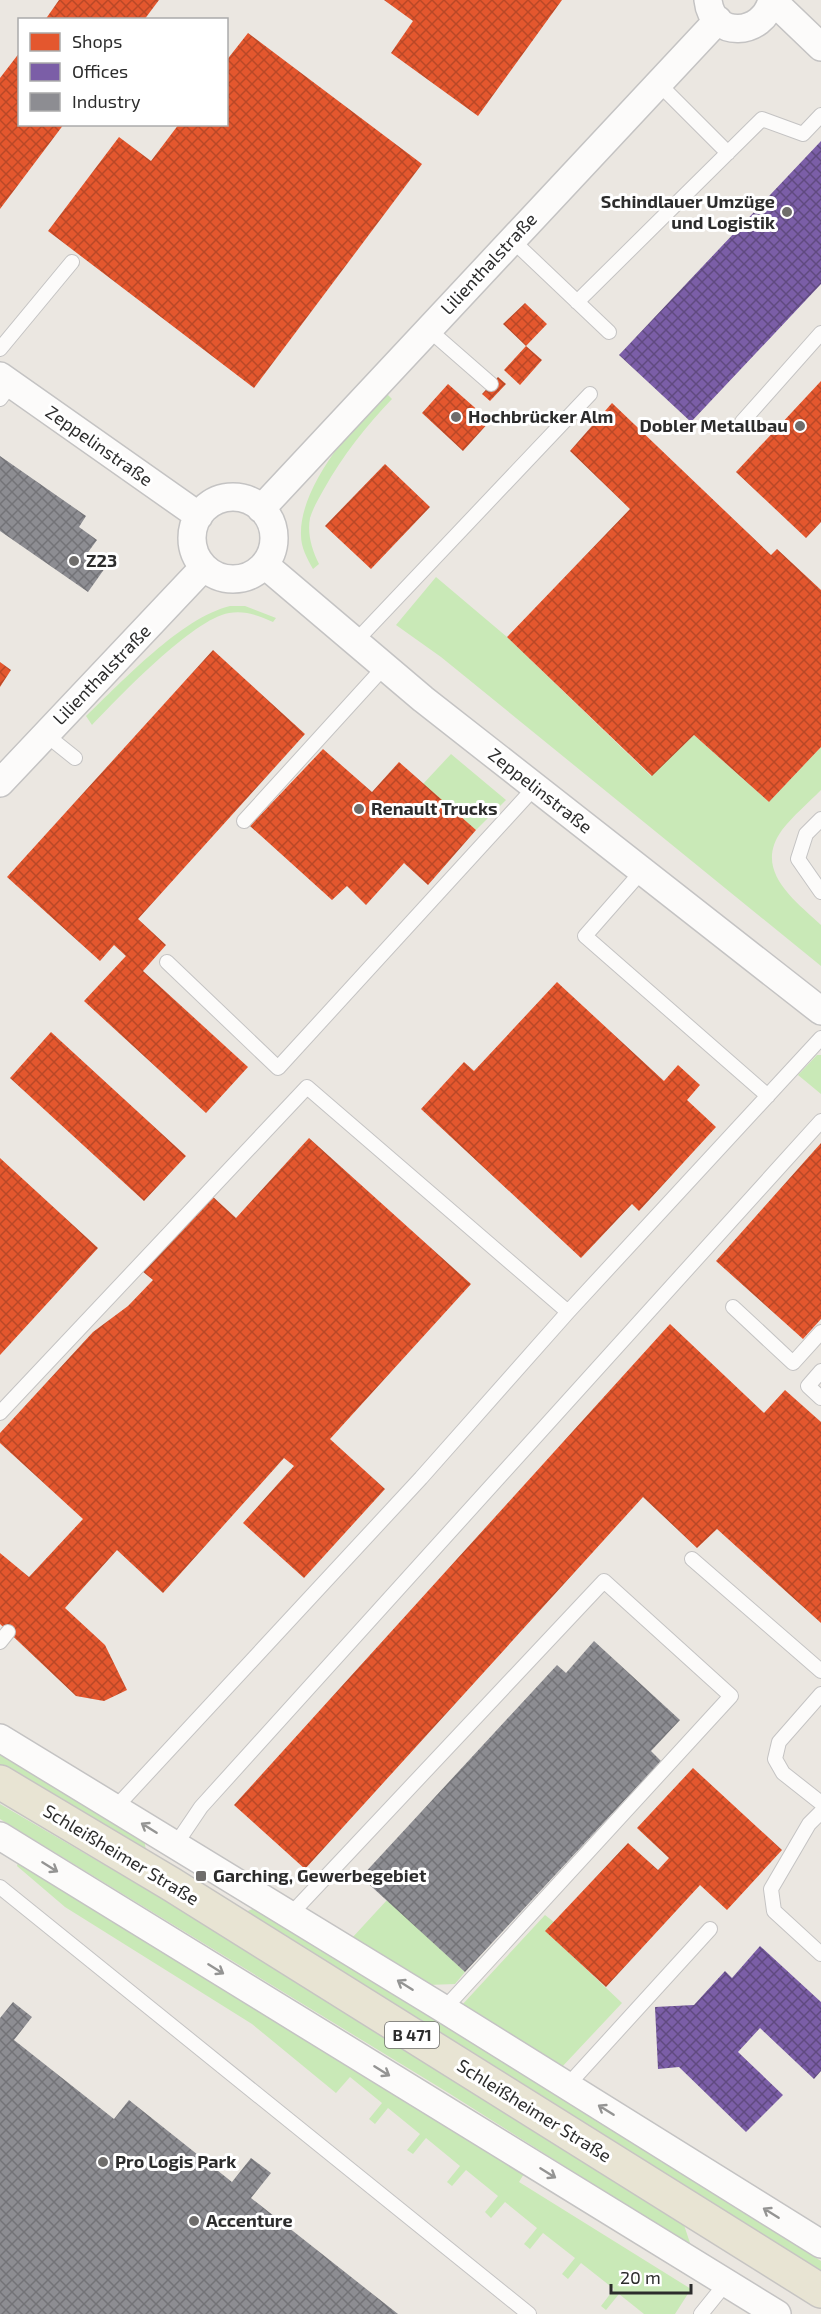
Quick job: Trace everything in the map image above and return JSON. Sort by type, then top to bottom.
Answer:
[{"type":"main road","name":"Schleißheimer Straße","points":[[0,1782],[181,1890],[821,2291]]},
{"type":"street","points":[[713,10],[726,26],[746,28],[764,19],[772,0],[821,47]]},
{"type":"street","name":"Lilienthalstraße","points":[[261,509],[659,84],[713,10]]},
{"type":"street","name":"Zeppelinstraße","points":[[4,387],[199,516]]},
{"type":"street","points":[[228,498],[246,500],[261,509],[269,518],[274,542],[265,565],[248,576],[228,579],[215,575],[204,567],[193,548],[194,526],[207,507],[216,501],[228,498]]},
{"type":"street","name":"Zeppelinstraße","points":[[265,565],[355,642],[534,787],[821,1011]]},
{"type":"street","name":"Lilienthalstraße","points":[[0,783],[204,567]]},
{"type":"street","name":"Schleißheimer Straße","points":[[0,1738],[290,1914],[821,2244]]},
{"type":"street","points":[[1,1839],[777,2314]]},
{"type":"lane","points":[[659,84],[728,153]]},
{"type":"lane","points":[[577,302],[762,119],[803,134],[821,116]]},
{"type":"lane","points":[[512,239],[609,332]]},
{"type":"lane","points":[[0,349],[72,262]]},
{"type":"lane","points":[[428,329],[491,384]]},
{"type":"lane","points":[[742,422],[821,333]]},
{"type":"lane","points":[[355,642],[590,394]]},
{"type":"lane","points":[[244,822],[385,666]]},
{"type":"lane","points":[[45,734],[75,758]]},
{"type":"lane","points":[[167,962],[278,1068],[534,787]]},
{"type":"lane","points":[[821,819],[806,834],[798,859],[821,892]]},
{"type":"lane","points":[[642,871],[585,936],[768,1095]]},
{"type":"lane","points":[[116,1807],[421,1478],[568,1312],[821,1038]]},
{"type":"lane","points":[[0,1413],[308,1087],[568,1312]]},
{"type":"lane","points":[[176,1844],[201,1807],[821,1121]]},
{"type":"lane","points":[[733,1307],[793,1363],[821,1332]]},
{"type":"lane","points":[[821,1371],[807,1386],[821,1398]]},
{"type":"lane","points":[[692,1559],[821,1671]]},
{"type":"lane","points":[[290,1914],[604,1581],[731,1696],[444,2009]]},
{"type":"lane","points":[[821,1694],[779,1742],[775,1760],[783,1773],[821,1803]]},
{"type":"lane","points":[[821,1812],[809,1824],[771,1890],[774,1911],[821,1954]]},
{"type":"lane","points":[[0,1887],[529,2314]]},
{"type":"lane","points":[[567,2086],[710,1929]]},
{"type":"lane","points":[[701,2314],[726,2283]]},
{"type":"green space","points":[[384,391],[392,399],[347,453],[331,476],[311,514],[310,536],[319,564],[313,569],[301,540],[303,516],[309,497],[330,458]]},
{"type":"green space","points":[[436,577],[507,637],[651,776],[694,735],[769,802],[821,747],[821,790],[782,830],[774,845],[772,858],[774,871],[780,883],[821,925],[821,966],[441,657],[396,625]]},
{"type":"green space","points":[[230,606],[245,606],[276,618],[273,622],[252,614],[235,612],[214,618],[196,629],[157,661],[92,725],[86,716],[154,652],[192,623]]},
{"type":"green space","points":[[451,754],[506,800],[476,830],[423,784]]},
{"type":"green space","points":[[817,1055],[821,1055],[821,1094],[798,1075]]},
{"type":"green space","points":[[0,1751],[144,1839],[147,1856],[0,1766]]},
{"type":"green space","points":[[0,1804],[192,1916],[682,2219],[691,2246],[447,2092],[0,1819]]},
{"type":"green space","points":[[19,1859],[525,2172],[519,2182],[691,2289],[675,2314],[644,2314],[619,2294],[606,2310],[601,2306],[614,2289],[581,2263],[568,2279],[562,2274],[575,2258],[543,2233],[530,2249],[524,2244],[537,2228],[505,2202],[491,2218],[485,2212],[498,2196],[466,2170],[452,2186],[447,2182],[460,2166],[426,2138],[413,2154],[407,2150],[420,2134],[388,2108],[375,2124],[369,2119],[382,2103],[350,2077],[336,2093],[252,2024],[65,1907],[17,1866]]},
{"type":"green space","points":[[387,1900],[465,1972],[455,1984],[428,1985],[352,1938]]},
{"type":"green space","points":[[257,1907],[821,2261],[821,2275],[243,1913]]},
{"type":"green space","points":[[545,1915],[554,1922],[546,1931],[622,2003],[561,2068],[462,2005]]},
{"type":"building: Shops","points":[[59,0],[159,0],[146,18],[46,18]]},
{"type":"building: Shops","points":[[384,0],[562,0],[478,116],[391,53],[413,21]]},
{"type":"building: Shops","points":[[248,33],[422,164],[254,388],[48,231],[119,137],[151,161],[177,126],[228,126],[228,58]]},
{"type":"building: Shops","points":[[18,55],[18,126],[62,126],[0,209],[0,78]]},
{"type":"building: Shops","points":[[525,303],[547,324],[526,346],[503,324]]},
{"type":"building: Shops","points":[[526,346],[542,360],[520,385],[504,370]]},
{"type":"building: Shops","points":[[498,377],[506,384],[490,401],[482,394]]},
{"type":"building: Shops","name":"Dobler Metallbau","points":[[821,381],[821,522],[806,538],[736,472]]},
{"type":"building: Shops","name":"Hochbrücker Alm","points":[[448,384],[490,421],[463,451],[422,413]]},
{"type":"building: Shops","points":[[612,403],[771,555],[777,549],[821,590],[821,747],[769,802],[694,735],[652,776],[507,637],[630,509],[570,451]]},
{"type":"building: Shops","points":[[385,464],[430,507],[371,569],[325,526]]},
{"type":"building: Shops","points":[[213,650],[305,734],[138,919],[166,945],[143,971],[248,1067],[206,1113],[84,1001],[126,956],[114,945],[100,961],[7,877]]},
{"type":"building: Shops","points":[[0,662],[11,670],[0,687]]},
{"type":"building: Shops","name":"Renault Trucks","points":[[323,749],[372,792],[399,762],[476,830],[428,885],[404,863],[366,905],[347,886],[332,900],[250,826]]},
{"type":"building: Shops","points":[[557,982],[664,1081],[678,1065],[700,1085],[687,1100],[716,1127],[639,1211],[632,1204],[581,1258],[421,1109],[464,1062],[474,1071]]},
{"type":"building: Shops","points":[[51,1032],[186,1156],[144,1201],[10,1078]]},
{"type":"building: Shops","points":[[309,1138],[471,1284],[330,1439],[385,1489],[304,1578],[243,1523],[294,1466],[284,1458],[163,1593],[117,1550],[65,1608],[105,1645],[127,1690],[104,1701],[76,1696],[0,1624],[0,1553],[29,1577],[83,1519],[0,1443],[0,1433],[93,1332],[128,1306],[153,1280],[142,1271],[211,1195],[236,1218]]},
{"type":"building: Shops","points":[[821,1143],[821,1319],[803,1339],[716,1261]]},
{"type":"building: Shops","points":[[0,1158],[98,1248],[0,1355]]},
{"type":"building: Shops","points":[[670,1324],[764,1413],[785,1390],[821,1422],[821,1623],[717,1529],[697,1548],[643,1497],[305,1869],[234,1805]]},
{"type":"building: Shops","points":[[693,1768],[782,1850],[727,1910],[700,1885],[606,1987],[545,1931],[628,1843],[658,1870],[669,1858],[637,1828]]},
{"type":"building: Offices","name":"Schindlauer Umzüge und Logistik","points":[[821,141],[821,284],[691,422],[619,355]]},
{"type":"building: Offices","points":[[760,1946],[821,2002],[821,2071],[814,2079],[760,2028],[738,2052],[783,2095],[746,2132],[679,2067],[658,2069],[655,2007],[694,2005],[725,1971],[732,1978]]},
{"type":"building: Industry","points":[[0,456],[86,516],[79,527],[97,540],[86,555],[105,568],[88,592],[0,531]]},
{"type":"building: Industry","points":[[594,1641],[680,1720],[651,1751],[661,1761],[465,1972],[361,1877],[557,1665],[566,1673]]},
{"type":"building: Industry","name":"Pro Logis Park","points":[[13,2002],[32,2017],[14,2040],[114,2119],[129,2100],[232,2182],[251,2158],[271,2173],[251,2198],[398,2314],[0,2314],[0,2018]]},
{"type":"place","name":"Schindlauer Umzüge und Logistik","points":[[787,212]]},
{"type":"place","name":"Hochbrücker Alm","points":[[456,417]]},
{"type":"place","name":"Dobler Metallbau","points":[[800,426]]},
{"type":"place","name":"Z23","points":[[74,561]]},
{"type":"place","name":"Renault Trucks","points":[[359,809]]},
{"type":"place","name":"Garching, Gewerbegebiet","points":[[201,1876]]},
{"type":"place","name":"Pro Logis Park","points":[[103,2162]]},
{"type":"place","name":"Accenture","points":[[194,2221]]}]
